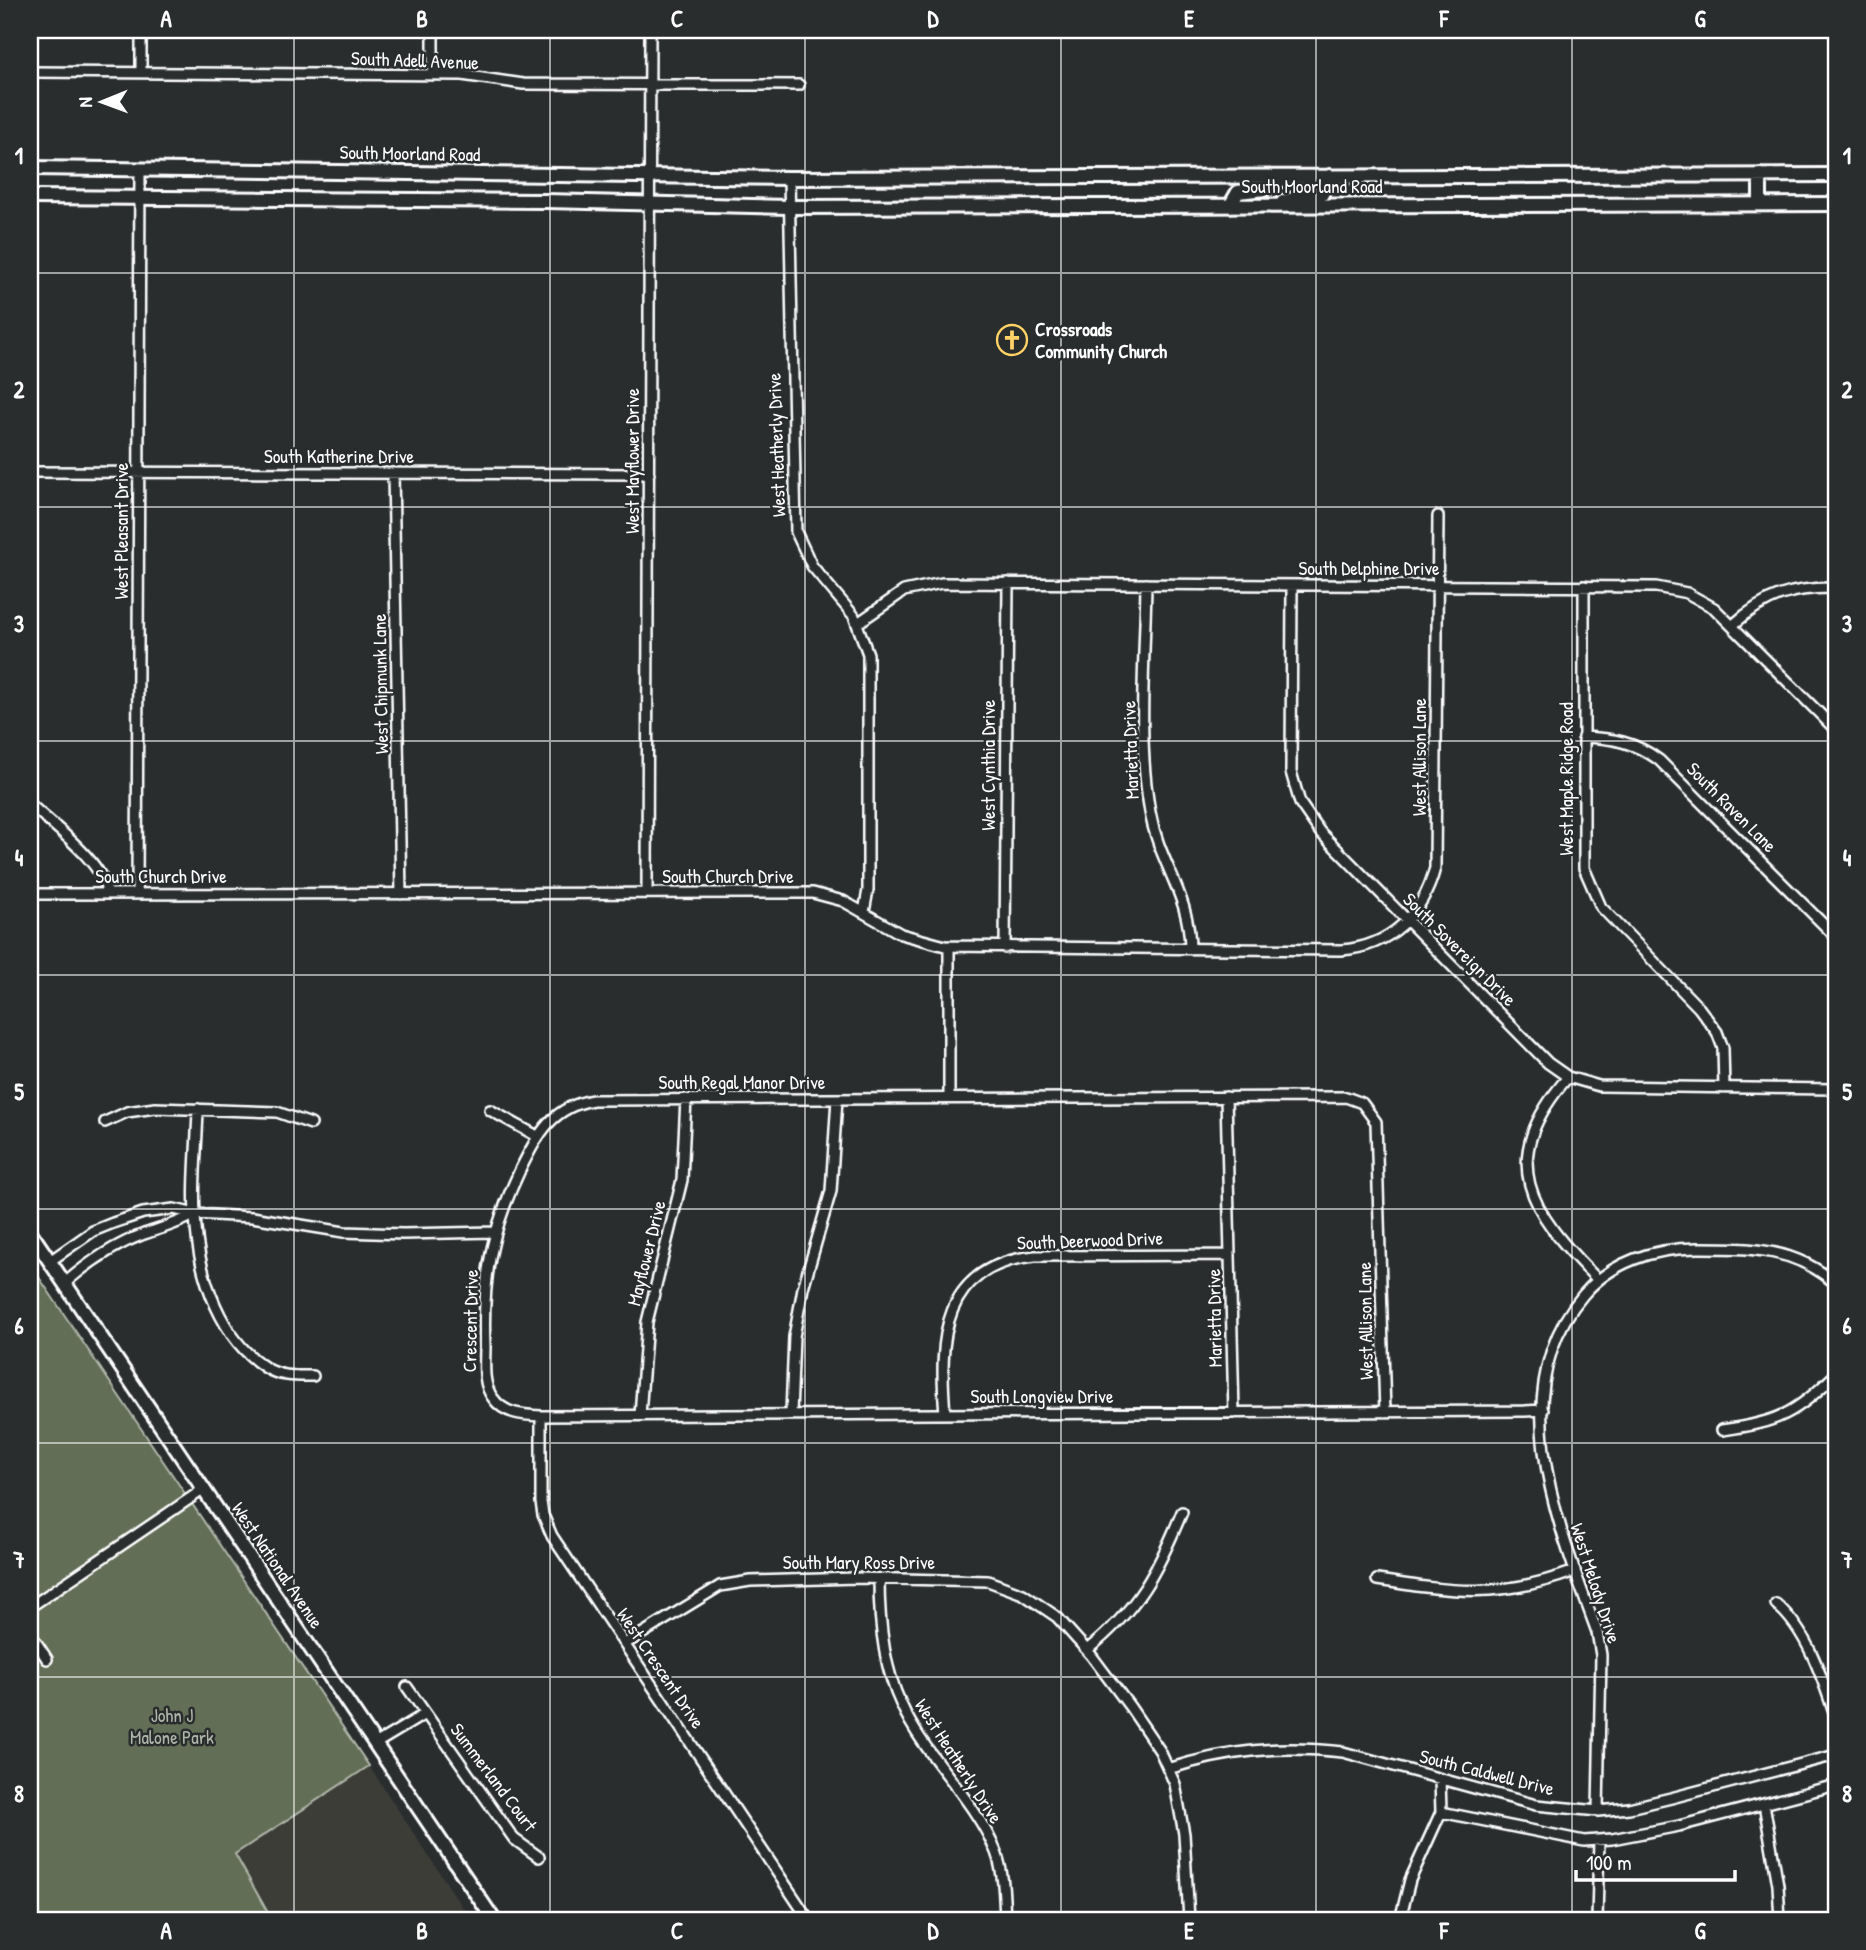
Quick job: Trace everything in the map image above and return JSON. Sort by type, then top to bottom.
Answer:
[{"type":"main road","name":"South Moorland Road","points":[[30,169],[789,178],[1836,175]]},
{"type":"main road","points":[[1760,175],[1760,204]]},
{"type":"main road","points":[[1272,206],[1303,195],[1322,194],[1331,176]]},
{"type":"main road","points":[[1230,206],[1238,192],[1265,189],[1286,177]]},
{"type":"main road","name":"South Moorland Road","points":[[30,197],[546,201],[789,207],[1836,204]]},
{"type":"main road","name":"West National Avenue","points":[[30,1232],[494,1920]]},
{"type":"street","points":[[141,30],[141,73]]},
{"type":"street","points":[[433,30],[433,75]]},
{"type":"street","name":"West Mayflower Drive","points":[[647,893],[650,30]]},
{"type":"street","name":"South Adell Avenue","points":[[30,72],[462,75],[523,84],[799,85]]},
{"type":"street","name":"West Pleasant Drive","points":[[137,894],[140,169]]},
{"type":"street","points":[[789,178],[789,207]]},
{"type":"street","name":"West Heatherly Drive","points":[[789,207],[796,532],[812,566],[858,623],[865,640],[870,667],[868,890],[864,912]]},
{"type":"street","name":"South Katherine Drive","points":[[30,472],[649,474]]},
{"type":"street","name":"West Chipmunk Lane","points":[[393,473],[401,894]]},
{"type":"street","name":"West Allison Lane","points":[[1407,921],[1427,894],[1435,868],[1438,516]]},
{"type":"street","name":"West Cynthia Drive","points":[[1005,948],[1008,583]]},
{"type":"street","name":"Marietta Drive","points":[[1146,584],[1147,793],[1157,841],[1188,916],[1190,949]]},
{"type":"street","name":"South Delphine Drive","points":[[858,623],[892,598],[923,585],[1438,585],[1673,589],[1702,599],[1733,625],[1836,730]]},
{"type":"street","name":"South Sovereign Drive","points":[[1292,585],[1291,772],[1296,793],[1312,824],[1548,1063],[1568,1077],[1616,1088],[1836,1089]]},
{"type":"street","name":"West Maple Ridge Road","points":[[1584,586],[1583,853],[1590,887],[1609,916],[1709,1019],[1723,1048],[1724,1088]]},
{"type":"street","points":[[1733,625],[1750,609],[1777,594],[1809,587],[1836,588]]},
{"type":"street","name":"South Raven Lane","points":[[1583,737],[1618,739],[1659,760],[1836,937]]},
{"type":"street","points":[[30,804],[97,868],[105,881],[107,894]]},
{"type":"street","name":"South Church Drive","points":[[30,894],[813,894],[843,901],[901,934],[949,947],[1349,949],[1380,941],[1407,921]]},
{"type":"street","points":[[949,947],[949,1098]]},
{"type":"street","points":[[1568,1077],[1534,1125],[1528,1150],[1530,1183],[1546,1223],[1598,1280]]},
{"type":"street","name":"Marietta Drive","points":[[1226,1097],[1234,1413]]},
{"type":"street","name":"South Regal Manor Drive","points":[[494,1233],[503,1206],[537,1136],[559,1111],[577,1103],[686,1099],[1346,1097],[1366,1106]]},
{"type":"street","name":"Mayflower Drive","points":[[640,1415],[647,1322],[682,1180],[686,1099]]},
{"type":"street","points":[[791,1414],[794,1337],[803,1288],[831,1191],[837,1139],[837,1099]]},
{"type":"street","name":"West Allison Lane","points":[[1366,1106],[1376,1122],[1378,1134],[1385,1412]]},
{"type":"street","points":[[104,1122],[141,1108],[276,1112],[311,1124]]},
{"type":"street","points":[[198,1109],[195,1214],[206,1281],[234,1335],[267,1369],[284,1374],[313,1376]]},
{"type":"street","points":[[490,1110],[537,1136]]},
{"type":"street","points":[[50,1261],[93,1231],[143,1213],[174,1209],[195,1214],[252,1217],[344,1232],[494,1233]]},
{"type":"street","points":[[65,1283],[92,1260],[119,1245],[174,1226],[195,1214]]},
{"type":"street","name":"Crescent Drive","points":[[494,1233],[488,1264],[484,1318],[486,1385],[494,1400],[504,1409],[515,1414],[541,1416]]},
{"type":"street","name":"West Melody Drive","points":[[1598,1811],[1601,1655],[1597,1632],[1551,1500],[1543,1410],[1546,1366],[1555,1338],[1571,1309],[1598,1280],[1632,1260],[1660,1251],[1766,1249],[1802,1260],[1836,1284]]},
{"type":"street","name":"South Deerwood Drive","points":[[945,1414],[943,1338],[948,1318],[962,1293],[992,1268],[1009,1260],[1035,1256],[1230,1255]]},
{"type":"street","points":[[1722,1430],[1759,1425],[1790,1414],[1836,1374]]},
{"type":"street","name":"South Longview Drive","points":[[541,1416],[1543,1410]]},
{"type":"street","name":"West Crescent Drive","points":[[541,1416],[543,1515],[570,1565],[808,1920]]},
{"type":"street","points":[[30,1607],[204,1489]]},
{"type":"street","points":[[1087,1650],[1125,1618],[1145,1592],[1182,1512]]},
{"type":"street","points":[[1377,1580],[1460,1592],[1499,1592],[1575,1571]]},
{"type":"street","name":"West Heatherly Drive","points":[[879,1579],[881,1625],[900,1702],[930,1755],[983,1825],[997,1854],[1005,1920]]},
{"type":"street","name":"South Mary Ross Drive","points":[[625,1644],[720,1586],[785,1580],[977,1581],[1023,1594],[1056,1617],[1087,1650],[1160,1751],[1175,1784],[1184,1834],[1189,1920]]},
{"type":"street","points":[[1776,1604],[1787,1613],[1803,1637],[1836,1719]]},
{"type":"street","points":[[30,1633],[47,1659]]},
{"type":"street","name":"Summerland Court","points":[[407,1686],[514,1839],[538,1857]]},
{"type":"street","name":"Summerland Court","points":[[375,1744],[425,1714]]},
{"type":"street","name":"South Caldwell Drive","points":[[1168,1769],[1242,1751],[1287,1747],[1343,1752],[1536,1805],[1598,1811],[1661,1801],[1836,1755]]},
{"type":"street","points":[[1400,1920],[1409,1880],[1441,1812],[1440,1779]]},
{"type":"street","points":[[1441,1812],[1543,1834],[1599,1840],[1638,1835],[1836,1785]]},
{"type":"street","points":[[1764,1804],[1778,1885],[1780,1920]]},
{"type":"street","points":[[1597,1920],[1599,1840]]},
{"type":"shaded area","points":[[369,1766],[471,1920],[272,1920],[235,1854]]},
{"type":"green space","name":"John J Malone Park","points":[[30,1264],[369,1766],[235,1854],[272,1920],[30,1920]]},
{"type":"place","name":"Crossroads Community Church","points":[[1012,340]]}]
